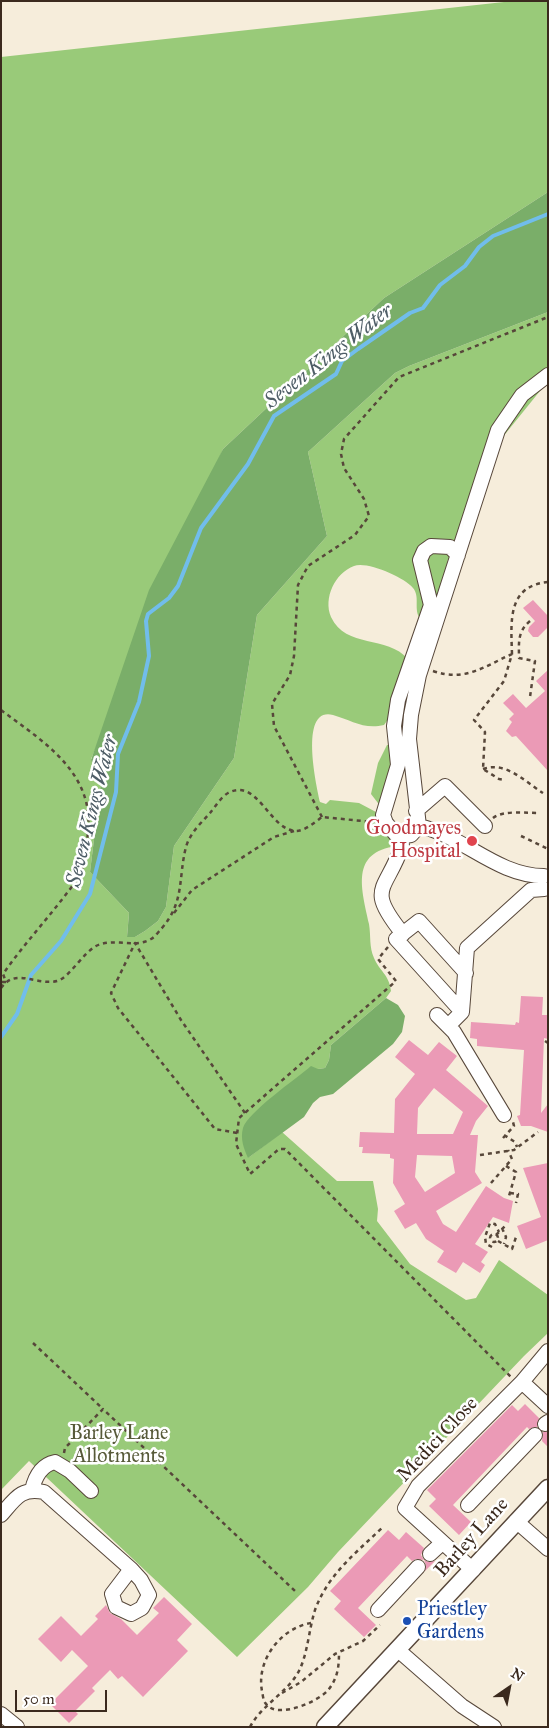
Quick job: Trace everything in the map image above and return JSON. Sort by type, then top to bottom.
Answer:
[{"type":"main road","name":"Barley Lane","points":[[325,1727],[548,1488]]},
{"type":"street","points":[[398,836],[411,835],[419,826],[409,739],[411,715],[421,669],[498,430],[522,395],[548,375]]},
{"type":"street","points":[[458,555],[450,546],[431,546],[424,551],[420,560],[431,606],[398,700],[394,726],[398,766],[383,815],[386,824],[398,836],[402,846],[385,879],[380,894],[387,915],[400,937],[462,1012]]},
{"type":"street","points":[[416,811],[445,786],[485,826]]},
{"type":"street","points":[[419,826],[430,828],[481,857],[531,876],[546,884]]},
{"type":"street","points":[[448,1026],[462,1012],[467,948],[531,890],[546,884]]},
{"type":"street","points":[[400,937],[419,921],[466,973]]},
{"type":"street","points":[[437,1015],[454,1032],[504,1115]]},
{"type":"street","points":[[548,1351],[520,1383],[548,1406]]},
{"type":"street","name":"Medici Close","points":[[473,1570],[405,1508],[418,1486],[520,1383]]},
{"type":"street","points":[[468,1505],[536,1435]]},
{"type":"street","points":[[32,1490],[36,1477],[49,1463],[60,1464],[91,1491]]},
{"type":"street","points":[[1,1515],[20,1494],[32,1490],[44,1492],[131,1569]]},
{"type":"street","points":[[516,1521],[548,1549]]},
{"type":"street","points":[[430,1554],[442,1543]]},
{"type":"street","points":[[378,1610],[418,1568]]},
{"type":"street","points":[[398,1650],[462,1706],[494,1727]]},
{"type":"street","points":[[1,1714],[17,1727]]},
{"type":"path","points":[[322,817],[274,726],[272,704],[290,675],[294,656],[298,584],[308,566],[356,535],[369,516],[364,499],[344,468],[341,454],[344,440],[398,377],[548,317]]},
{"type":"path","points":[[482,769],[485,732],[474,720],[504,681],[512,654],[512,608],[517,598],[534,584],[548,582]]},
{"type":"path","points":[[530,622],[523,628],[519,645],[519,658],[535,661],[530,697]]},
{"type":"path","points":[[421,669],[456,677],[477,671],[512,654]]},
{"type":"path","points":[[1,710],[57,752],[78,780],[90,829],[80,876],[3,974],[6,982]]},
{"type":"path","points":[[482,769],[489,767],[506,768],[543,793]]},
{"type":"path","points":[[482,769],[499,779],[505,780]]},
{"type":"path","points":[[172,916],[181,892],[186,846],[193,833],[228,793],[238,791],[250,794],[282,827],[296,831]]},
{"type":"path","points":[[485,826],[496,816],[538,813]]},
{"type":"path","points":[[1,988],[6,982],[16,977],[39,982],[59,981],[96,946],[114,941],[135,943],[152,939],[192,890],[274,837],[308,827],[322,817],[386,824]]},
{"type":"path","points":[[520,836],[548,849]]},
{"type":"path","points":[[400,937],[382,952],[378,959],[396,981],[239,1118],[236,1144],[250,1174],[279,1149],[285,1149],[468,1336],[520,1383]]},
{"type":"path","points":[[135,943],[181,1020],[245,1113]]},
{"type":"path","points":[[135,943],[111,993],[118,1008],[215,1129],[237,1132]]},
{"type":"path","points":[[1,982],[6,982]]},
{"type":"path","points":[[480,1155],[517,1148],[538,1132]]},
{"type":"path","points":[[504,1135],[515,1142],[517,1148]]},
{"type":"path","points":[[490,1184],[512,1158],[508,1150]]},
{"type":"path","points":[[506,1166],[516,1172],[510,1194],[518,1194],[516,1203]]},
{"type":"path","points":[[492,1247],[486,1244],[485,1237],[490,1223],[495,1224],[499,1232]]},
{"type":"path","points":[[506,1225],[496,1235],[492,1234],[490,1239],[493,1243],[498,1241],[512,1249],[516,1236]]},
{"type":"path","points":[[502,1228],[506,1237],[504,1244]]},
{"type":"path","points":[[496,1235],[498,1241]]},
{"type":"path","points":[[33,1343],[296,1592]]},
{"type":"path","points":[[60,1464],[65,1448],[102,1409]]},
{"type":"path","points":[[250,1727],[255,1718],[278,1696],[300,1669],[311,1623],[327,1584],[338,1570],[384,1526]]},
{"type":"path","points":[[311,1623],[302,1625],[282,1638],[263,1663],[260,1684],[267,1706],[274,1710],[285,1709],[316,1700],[328,1690],[334,1680],[339,1664],[339,1652]]},
{"type":"path","points":[[278,1696],[301,1682],[316,1668],[339,1652],[363,1641],[380,1625]]},
{"type":"green space","name":"Barley Lane Allotments","points":[[513,1],[548,1],[548,192],[384,298],[223,449],[91,759],[101,782],[90,872],[129,913],[127,937],[135,937],[158,921],[166,907],[174,846],[234,758],[257,615],[327,536],[308,452],[395,373],[548,312],[548,381],[502,438],[462,562],[448,559],[440,590],[433,605],[423,618],[419,617],[416,595],[413,588],[402,579],[385,571],[367,566],[354,566],[341,574],[332,587],[329,610],[331,617],[338,627],[346,634],[389,647],[408,659],[392,714],[384,725],[370,726],[358,724],[333,715],[322,716],[316,723],[312,750],[320,802],[326,804],[330,800],[359,803],[376,812],[397,846],[382,850],[371,856],[365,864],[362,874],[371,950],[376,963],[390,985],[391,991],[386,998],[331,1045],[329,1060],[325,1068],[318,1069],[248,1158],[282,1132],[337,1181],[373,1181],[378,1209],[377,1221],[410,1264],[466,1300],[476,1298],[499,1260],[548,1295],[548,1333],[338,1552],[308,1587],[237,1657],[29,1461],[1,1490],[1,57]]},
{"type":"green space","points":[[548,192],[548,312],[395,373],[308,452],[327,536],[257,615],[234,758],[174,846],[166,907],[158,921],[135,937],[127,937],[129,913],[90,872],[101,782],[91,760],[149,590],[223,449],[384,298]]},
{"type":"green space","points":[[387,745],[391,745],[394,763],[381,807],[371,794],[378,763]]},
{"type":"green space","points":[[386,998],[398,1005],[405,1016],[402,1032],[393,1044],[333,1094],[320,1097],[313,1103],[304,1117],[248,1158],[242,1140],[243,1128],[247,1121],[263,1105],[311,1066],[318,1069],[325,1068],[329,1060],[331,1045]]},
{"type":"building","points":[[533,600],[548,616],[548,627],[538,637],[533,637],[528,631],[535,621],[523,608]]},
{"type":"building","points":[[548,670],[548,771],[516,736],[512,737],[506,731],[512,722],[509,719],[514,714],[503,703],[513,694],[526,708],[545,691],[536,681]]},
{"type":"building","points":[[521,996],[543,997],[542,1015],[548,1015],[548,1039],[544,1038],[541,1113],[548,1104],[548,1132],[531,1126],[521,1126],[517,1116],[520,1115],[524,1050],[477,1046],[477,1039],[470,1038],[471,1022],[515,1025],[516,1022],[519,1023]]},
{"type":"building","points":[[409,1040],[428,1055],[439,1042],[457,1056],[446,1070],[488,1106],[476,1121],[470,1135],[478,1135],[475,1172],[482,1183],[436,1211],[443,1224],[456,1232],[486,1186],[504,1198],[513,1201],[509,1223],[493,1217],[475,1244],[488,1252],[481,1262],[485,1265],[480,1273],[463,1262],[456,1273],[437,1262],[444,1251],[426,1239],[416,1223],[405,1229],[394,1211],[405,1204],[393,1183],[394,1159],[390,1158],[390,1154],[362,1153],[363,1147],[359,1147],[360,1132],[394,1133],[395,1099],[415,1074],[395,1057]],"holes":[[[434,1088],[463,1112],[453,1134],[417,1134],[418,1108]],[[417,1155],[452,1156],[455,1173],[425,1192],[415,1177]]]},
{"type":"building","points":[[548,1163],[548,1240],[526,1249],[517,1226],[541,1217],[523,1168]]},
{"type":"building","points":[[525,1404],[539,1418],[537,1427],[529,1429],[527,1427],[453,1505],[471,1522],[459,1535],[429,1506],[436,1499],[427,1490],[512,1405],[518,1411]]},
{"type":"building","points":[[543,1432],[548,1432],[548,1447],[542,1441]]},
{"type":"building","points":[[388,1530],[399,1540],[406,1532],[424,1548],[421,1555],[424,1560],[416,1559],[412,1561],[407,1556],[358,1608],[376,1625],[364,1637],[334,1609],[341,1601],[330,1591]]},
{"type":"building","points":[[424,1560],[428,1562],[435,1561],[425,1571],[426,1565]]},
{"type":"building","points":[[164,1597],[192,1624],[177,1640],[188,1651],[143,1697],[122,1676],[118,1679],[110,1670],[92,1688],[95,1691],[75,1711],[78,1714],[69,1723],[50,1704],[88,1666],[72,1650],[61,1662],[38,1639],[61,1616],[81,1636],[98,1619],[95,1616],[106,1605],[110,1613],[121,1619],[137,1635],[159,1613],[153,1608]]},
{"type":"waterway","name":"Seven Kings Water","points":[[1,1037],[17,1014],[31,975],[61,941],[90,894],[116,792],[118,754],[139,702],[149,656],[146,621],[148,614],[169,598],[178,586],[201,528],[248,464],[274,416],[336,374],[342,361],[358,349],[410,313],[423,308],[440,285],[465,266],[479,247],[493,236],[548,214]]},
{"type":"place","name":"Goodmayes Hospital","points":[[472,841]]},
{"type":"place","name":"Priestley Gardens","points":[[407,1621]]}]
